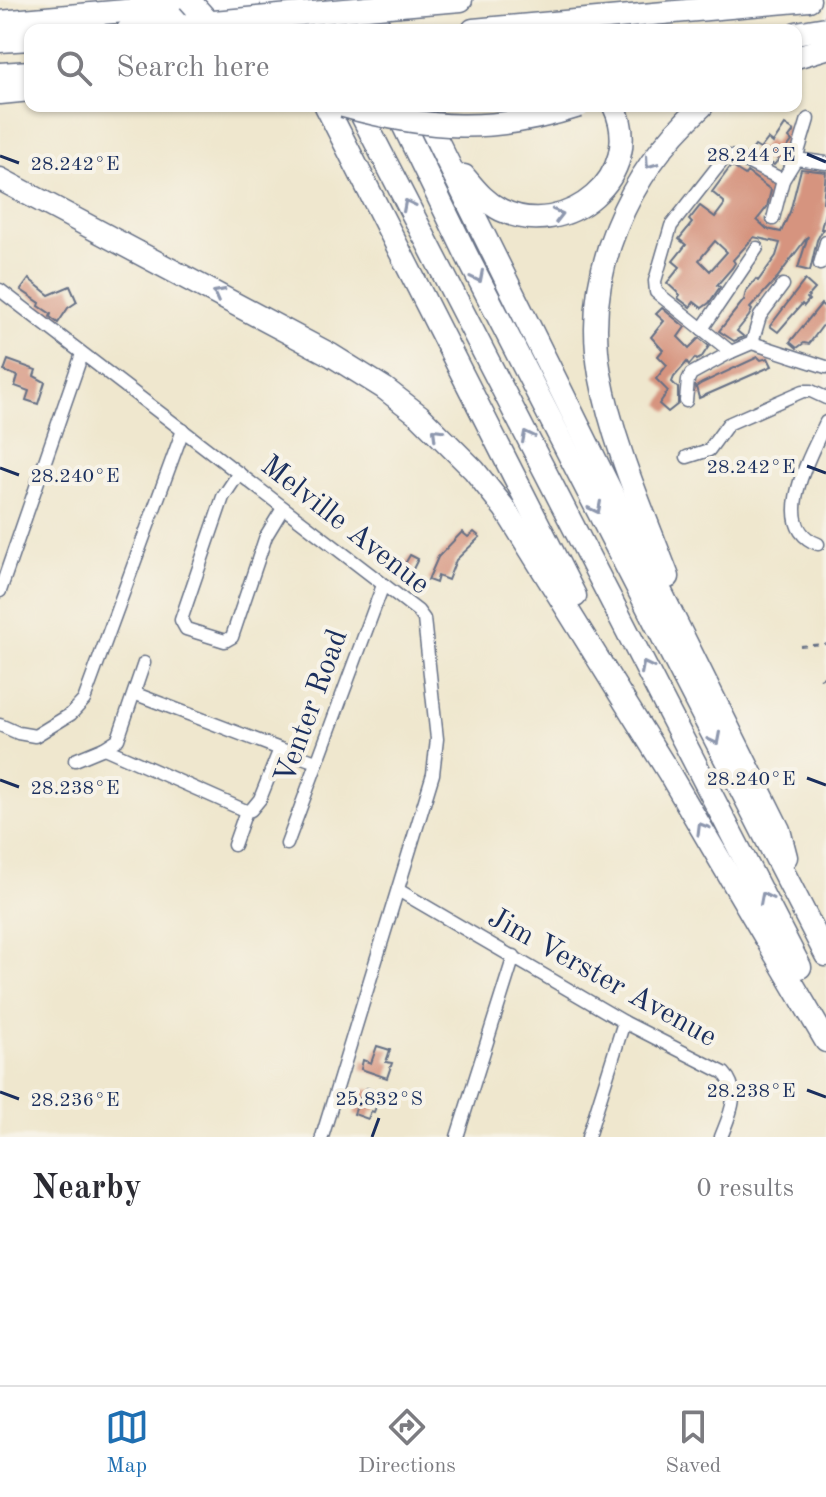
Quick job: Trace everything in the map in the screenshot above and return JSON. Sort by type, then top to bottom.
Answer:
[{"type":"highway","points":[[103,0],[174,6],[206,24]]},
{"type":"highway","points":[[0,22],[250,0]]},
{"type":"highway","points":[[271,0],[284,24]]},
{"type":"highway","points":[[303,0],[315,24]]},
{"type":"highway","points":[[337,0],[350,24]]},
{"type":"highway","points":[[365,0],[378,24]]},
{"type":"highway","points":[[191,24],[461,0]]},
{"type":"highway","points":[[540,24],[809,0]]},
{"type":"highway","points":[[802,32],[826,28]]},
{"type":"highway","points":[[0,41],[24,39]]},
{"type":"highway","points":[[802,55],[826,48]]},
{"type":"highway","points":[[0,74],[24,72]]},
{"type":"highway","points":[[0,93],[24,91]]},
{"type":"highway","points":[[329,112],[540,530],[669,773]]},
{"type":"highway","points":[[360,112],[826,1017]]},
{"type":"highway","points":[[365,112],[390,119],[449,127],[502,124],[561,112]]},
{"type":"highway","points":[[397,112],[467,256],[826,955]]},
{"type":"highway","points":[[424,112],[779,830],[796,897]]},
{"type":"highway","points":[[425,112],[463,174],[483,198],[501,210],[524,217],[542,218],[560,216],[580,208],[608,182],[616,167],[622,133],[616,112]]},
{"type":"highway","points":[[696,112],[665,143],[626,203],[608,245],[595,331],[600,374],[629,474],[713,696]]},
{"type":"highway","points":[[0,179],[331,355],[384,388],[420,416],[474,470],[505,509],[669,773],[826,1041]]},
{"type":"street","points":[[773,219],[783,180],[796,159],[808,119]]},
{"type":"street","points":[[731,352],[656,292],[655,281],[671,226],[726,156],[737,157],[783,180]]},
{"type":"street","points":[[796,159],[826,163]]},
{"type":"street","points":[[820,264],[826,242]]},
{"type":"street","points":[[702,329],[757,248]]},
{"type":"street","points":[[752,343],[760,316],[783,285]]},
{"type":"street","name":"Melville Avenue","points":[[0,290],[418,611],[424,619],[437,739],[433,774],[322,1137]]},
{"type":"street","points":[[686,401],[691,374],[752,343],[826,367]]},
{"type":"street","points":[[0,591],[82,354]]},
{"type":"street","points":[[687,457],[709,450],[728,424],[803,391],[826,398]]},
{"type":"street","points":[[818,544],[810,541],[801,528],[794,502],[802,474],[826,422]]},
{"type":"street","points":[[0,725],[35,736],[71,714],[84,700],[183,430]]},
{"type":"street","points":[[239,473],[223,497],[181,620],[186,629],[225,641],[232,637],[266,536],[283,508]]},
{"type":"street","name":"Venter Road","points":[[287,844],[383,585]]},
{"type":"street","points":[[75,760],[118,739],[136,694],[144,663]]},
{"type":"street","points":[[136,694],[316,762]]},
{"type":"street","points":[[104,748],[246,811],[251,810],[260,799],[280,749]]},
{"type":"street","points":[[234,845],[246,811]]},
{"type":"street","name":"Jim Verster Avenue","points":[[398,890],[624,1022],[724,1073],[733,1089],[733,1099],[721,1137]]},
{"type":"street","points":[[457,1137],[514,956]]},
{"type":"street","points":[[588,1137],[624,1022]]},
{"type":"path","points":[[800,646],[826,644]]},
{"type":"path","points":[[820,679],[826,676]]},
{"type":"building","points":[[785,125],[794,131],[789,138],[792,141],[784,152],[788,155],[783,162],[779,159],[774,165],[750,153],[755,146],[760,149],[768,139],[773,143]]},
{"type":"building","points":[[731,166],[745,175],[747,172],[771,190],[767,207],[757,220],[767,229],[781,232],[790,212],[801,169],[826,172],[823,229],[817,240],[810,271],[798,268],[808,236],[750,308],[749,316],[737,331],[744,337],[734,341],[719,331],[744,300],[746,291],[756,279],[758,281],[776,256],[780,243],[754,237],[733,260],[732,268],[717,285],[720,287],[702,308],[694,302],[690,307],[678,298],[680,295],[667,283],[680,267],[673,261],[686,245],[679,239],[700,206],[715,217],[724,205],[712,192]],"holes":[[[715,241],[727,252],[710,271],[699,260]]]},
{"type":"building","points":[[29,279],[49,295],[70,286],[77,302],[68,308],[58,323],[39,306],[40,303],[21,290]]},
{"type":"building","points":[[805,280],[815,289],[804,306],[802,304],[778,332],[770,326]]},
{"type":"building","points":[[821,304],[826,308],[826,321],[809,344],[804,343],[797,348],[790,342]]},
{"type":"building","points":[[662,308],[685,327],[678,337],[689,348],[699,338],[709,346],[701,358],[695,358],[689,365],[687,362],[674,377],[672,382],[678,388],[678,404],[668,412],[659,404],[668,391],[656,379],[667,365],[658,356],[663,350],[651,337],[664,321],[656,314]]},
{"type":"building","points":[[758,357],[761,360],[768,358],[772,366],[699,398],[696,387]]},
{"type":"building","points":[[8,360],[36,370],[34,376],[45,382],[38,404],[26,400],[29,391],[15,386],[18,376],[4,371]]},
{"type":"building","points":[[462,532],[468,537],[474,532],[480,537],[456,560],[448,580],[438,576],[436,583],[428,580],[438,557]]},
{"type":"building","points":[[410,555],[418,559],[407,581],[398,576]]},
{"type":"building","points":[[377,1046],[390,1050],[386,1062],[392,1063],[387,1078],[361,1069],[363,1060],[371,1063]]},
{"type":"building","points":[[367,1088],[379,1092],[380,1096],[368,1119],[354,1114]]}]
